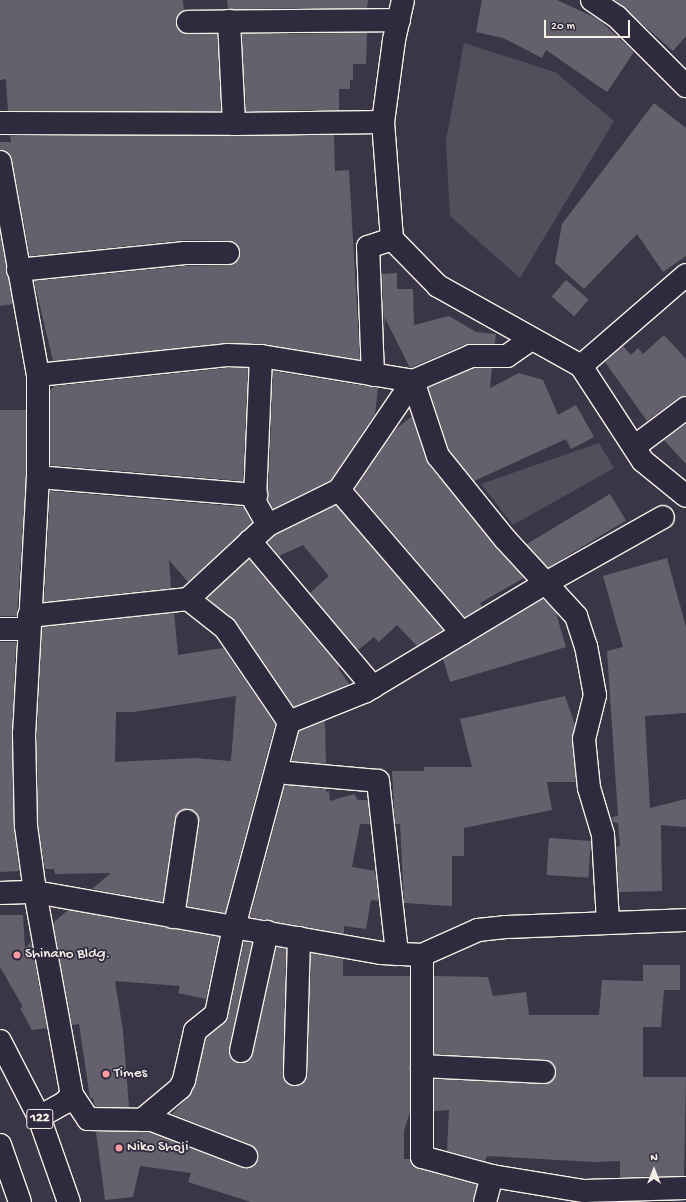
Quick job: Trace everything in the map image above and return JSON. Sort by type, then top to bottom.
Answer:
[{"type":"main road","points":[[592,0],[617,17],[686,86]]},
{"type":"main road","points":[[188,22],[229,21],[401,10],[384,122],[392,239],[438,286],[581,366],[643,461],[686,496]]},
{"type":"main road","points":[[229,21],[234,124]]},
{"type":"main road","points":[[0,123],[234,124],[384,122]]},
{"type":"main road","points":[[0,162],[7,249],[18,270],[38,375],[38,477],[24,733],[26,818],[35,892],[72,1095],[88,1119],[152,1120],[246,1156]]},
{"type":"main road","points":[[373,375],[368,247],[392,239]]},
{"type":"main road","points":[[18,270],[185,253],[228,253]]},
{"type":"main road","points":[[581,366],[686,275]]},
{"type":"main road","points":[[38,375],[227,355],[261,356],[413,381],[471,356],[507,356],[531,339]]},
{"type":"main road","points":[[261,356],[255,502],[268,525]]},
{"type":"main road","points":[[0,629],[29,623],[188,599],[268,525],[339,490],[413,381]]},
{"type":"main road","points":[[413,381],[438,456],[505,539],[576,616],[586,646],[595,695],[584,739],[589,788],[603,835],[608,923]]},
{"type":"main road","points":[[634,448],[686,408]]},
{"type":"main road","points":[[38,477],[256,495]]},
{"type":"main road","points":[[339,490],[462,633]]},
{"type":"main road","points":[[289,722],[373,687],[546,583],[663,517]]},
{"type":"main road","points":[[250,541],[373,687]]},
{"type":"main road","points":[[142,1120],[180,1088],[184,1080],[195,1031],[216,1014],[234,927],[289,722],[225,628],[188,599]]},
{"type":"main road","points":[[276,772],[378,781],[397,954]]},
{"type":"main road","points":[[172,917],[186,822]]},
{"type":"main road","points":[[0,893],[35,892],[172,917],[397,954],[422,955],[478,930],[504,926],[686,920]]},
{"type":"main road","points":[[241,1051],[268,932]]},
{"type":"main road","points":[[295,1074],[299,938]]},
{"type":"main road","points":[[422,955],[422,1157],[492,1176],[582,1197],[686,1188]]},
{"type":"main road","name":"122","points":[[0,1041],[39,1117],[69,1202]]},
{"type":"main road","points":[[422,1066],[544,1072]]},
{"type":"main road","points":[[39,1117],[64,1103],[72,1095]]},
{"type":"main road","points":[[0,1145],[20,1202]]},
{"type":"main road","points":[[485,1202],[492,1176]]},
{"type":"shaded area","points":[[464,43],[555,72],[614,121],[520,278],[450,216],[446,141]]},
{"type":"shaded area","points":[[599,443],[614,468],[513,525],[481,484]]},
{"type":"building","points":[[0,0],[183,0],[184,11],[177,16],[177,29],[185,34],[217,34],[221,111],[8,111],[6,79],[0,80]]},
{"type":"building","points":[[227,0],[368,0],[367,8],[228,9]]},
{"type":"building","points":[[482,0],[557,0],[598,19],[634,52],[607,92],[546,50],[542,58],[503,38],[476,32]]},
{"type":"building","points":[[615,0],[686,0],[686,36],[673,51]]},
{"type":"building","points":[[367,33],[366,64],[353,64],[353,80],[350,80],[350,89],[339,89],[339,110],[246,111],[242,34]]},
{"type":"building","points":[[654,103],[686,128],[686,256],[663,272],[637,234],[584,289],[555,263],[562,224]]},
{"type":"building","points":[[334,135],[335,171],[349,170],[360,360],[263,344],[227,343],[53,361],[34,281],[186,266],[228,265],[239,260],[240,253],[235,242],[185,240],[30,256],[12,160],[9,154],[0,150],[0,142],[11,142],[10,136]]},
{"type":"building","points":[[0,233],[13,304],[0,306]]},
{"type":"building","points":[[397,273],[397,289],[413,289],[414,325],[449,316],[476,332],[496,334],[495,344],[466,344],[410,368],[385,318],[384,332],[382,274]]},
{"type":"building","points":[[566,280],[589,300],[574,316],[552,297]]},
{"type":"building","points":[[664,335],[686,359],[686,396],[678,398],[647,421],[605,362],[623,346],[631,355],[638,348],[643,354]]},
{"type":"building","points":[[227,368],[248,368],[243,481],[50,465],[50,390],[55,386]]},
{"type":"building","points":[[474,368],[492,368],[490,388],[519,373],[543,380],[558,415],[576,405],[594,437],[571,449],[566,439],[474,481],[449,450],[428,388]]},
{"type":"building","points":[[273,371],[378,388],[375,414],[331,480],[273,509],[268,499]]},
{"type":"building","points":[[0,410],[26,410],[26,477],[17,616],[0,616]]},
{"type":"building","points":[[412,416],[428,464],[524,578],[480,603],[482,607],[465,617],[355,489],[395,430]]},
{"type":"building","points":[[686,424],[686,464],[664,440]]},
{"type":"building","points":[[50,491],[244,507],[252,523],[188,582],[169,560],[171,588],[44,602]]},
{"type":"building","points":[[610,494],[626,521],[542,571],[526,544]]},
{"type":"building","points":[[336,505],[443,630],[417,646],[397,625],[379,642],[374,637],[358,650],[310,593],[329,576],[303,545],[279,556],[268,542],[275,535]]},
{"type":"building","points":[[667,558],[686,627],[686,713],[645,716],[650,808],[686,799],[686,827],[661,825],[662,891],[619,892],[616,847],[620,846],[618,823],[613,822],[612,817],[618,816],[607,651],[623,647],[603,576]]},
{"type":"building","points":[[249,559],[340,667],[338,668],[349,684],[294,707],[235,621],[207,598]]},
{"type":"building","points":[[543,599],[556,613],[566,647],[450,682],[443,659]]},
{"type":"building","points":[[174,613],[178,655],[223,648],[275,724],[225,913],[187,906],[199,823],[198,816],[189,809],[182,810],[175,819],[163,902],[92,889],[111,873],[55,874],[54,869],[45,869],[38,825],[37,733],[42,627]],"holes":[[[236,696],[231,761],[194,758],[115,762],[116,712],[134,712]]]},
{"type":"building","points":[[0,642],[16,642],[12,733],[14,826],[19,871],[0,872]]},
{"type":"building","points":[[565,696],[575,725],[572,740],[576,782],[547,782],[552,810],[464,828],[464,856],[452,856],[452,906],[404,903],[400,824],[395,824],[392,771],[424,771],[424,767],[472,767],[460,719]]},
{"type":"building","points":[[325,721],[326,764],[292,761],[299,731]]},
{"type":"building","points":[[285,785],[326,789],[326,792],[329,791],[330,801],[354,794],[358,800],[368,800],[370,824],[360,824],[352,867],[375,871],[379,901],[371,900],[366,929],[344,926],[344,934],[250,917]]},
{"type":"building","points":[[549,838],[591,841],[588,878],[546,875]]},
{"type":"building","points":[[68,910],[219,937],[206,999],[178,993],[180,986],[115,981],[123,1031],[129,1107],[95,1107],[93,1098],[90,1098],[79,1024],[72,1025],[53,923]]},
{"type":"building","points":[[0,915],[23,915],[25,948],[31,942],[47,1028],[32,1030],[20,1008],[23,1007],[0,967]]},
{"type":"building","points":[[244,942],[252,943],[229,1055],[239,1063],[250,1059],[276,947],[286,949],[283,1074],[284,1080],[294,1086],[301,1085],[307,1074],[311,953],[343,959],[343,976],[410,976],[410,1112],[404,1131],[404,1159],[410,1159],[412,1165],[419,1169],[477,1185],[472,1202],[251,1202],[188,1182],[191,1173],[140,1166],[133,1197],[105,1200],[96,1132],[150,1132],[242,1168],[248,1168],[257,1161],[258,1154],[251,1145],[172,1114],[188,1097],[195,1086],[206,1038],[228,1017]]},
{"type":"building","points":[[643,965],[680,965],[680,990],[664,990],[661,1027],[643,1027],[643,1077],[686,1077],[684,1176],[620,1177],[620,1161],[593,1162],[487,1156],[485,1161],[447,1151],[449,1110],[434,1111],[434,1079],[543,1084],[554,1079],[556,1072],[551,1062],[545,1060],[434,1054],[434,976],[488,977],[493,996],[526,992],[529,1015],[599,1015],[602,980],[643,981]]},
{"type":"place","name":"Shinano Bldg.","points":[[17,955]]},
{"type":"place","name":"Times","points":[[106,1074]]},
{"type":"place","name":"Niko Shoji","points":[[119,1148]]}]
